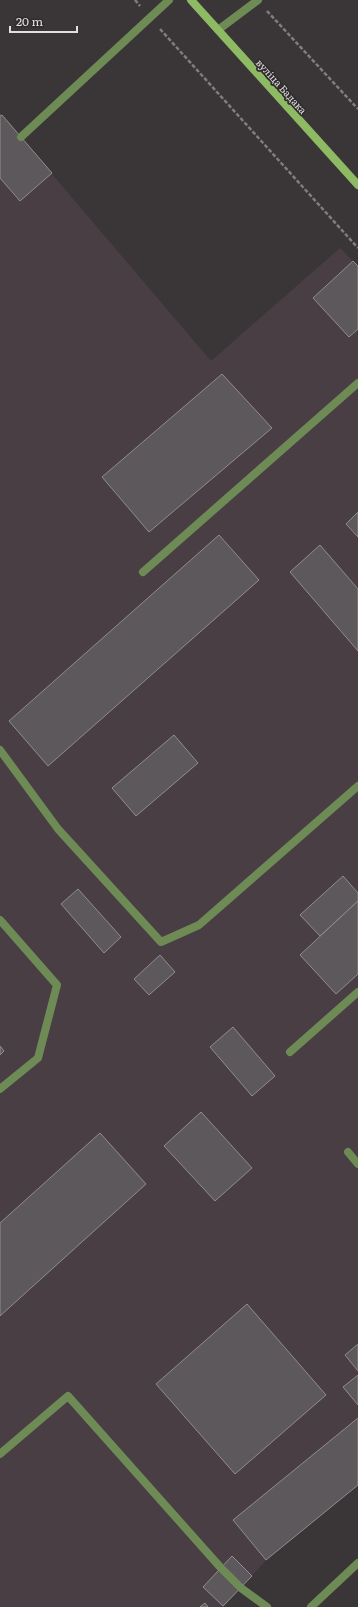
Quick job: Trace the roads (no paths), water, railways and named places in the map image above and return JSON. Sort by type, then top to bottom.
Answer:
[{"type":"main road","name":"вуліца Бадака","points":[[191,0],[358,185]]},
{"type":"street","points":[[21,137],[169,0]]},
{"type":"street","points":[[218,30],[258,0]]},
{"type":"street","points":[[143,572],[358,383]]},
{"type":"street","points":[[0,750],[58,829],[161,942],[199,926],[358,786]]},
{"type":"street","points":[[0,920],[57,985],[38,1058],[0,1089]]},
{"type":"street","points":[[290,1052],[358,992]]},
{"type":"street","points":[[348,1152],[358,1164]]},
{"type":"street","points":[[0,1454],[68,1396],[221,1568],[241,1588],[267,1607]]},
{"type":"street","points":[[311,1607],[358,1563]]}]
